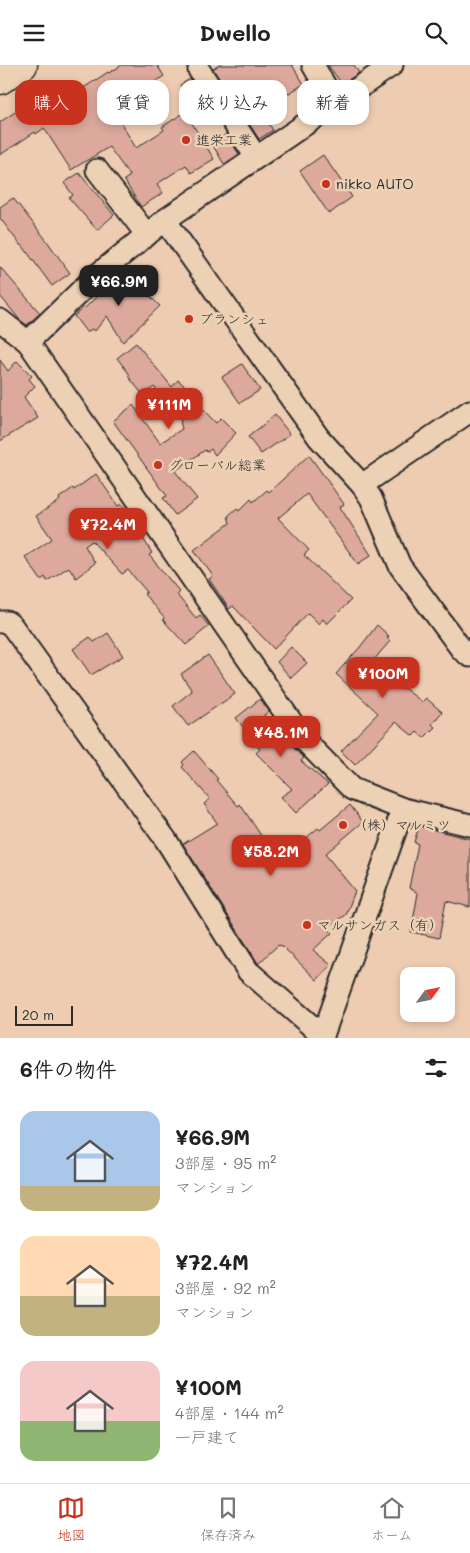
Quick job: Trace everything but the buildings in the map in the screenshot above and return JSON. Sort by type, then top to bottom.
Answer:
[{"type":"street","points":[[313,65],[322,80]]},
{"type":"street","points":[[369,81],[392,65]]},
{"type":"street","points":[[200,70],[256,157]]},
{"type":"street","points":[[28,343],[96,275],[146,235],[303,125]]},
{"type":"street","points":[[97,170],[146,235]]},
{"type":"street","points":[[165,220],[319,438],[371,497],[400,566],[462,650],[470,656]]},
{"type":"street","points":[[1,322],[28,343],[304,740],[352,789],[403,809],[470,825]]},
{"type":"street","points":[[362,485],[470,411]]},
{"type":"street","points":[[0,622],[6,622],[12,626],[166,840],[248,971],[323,1037],[403,809]]},
{"type":"place","name":"進栄工業","points":[[186,140]]},
{"type":"place","name":"nikko AUTO","points":[[326,184]]},
{"type":"place","name":"ブランシェ","points":[[189,319]]},
{"type":"place","name":"グローバル総業","points":[[158,465]]},
{"type":"place","name":"（株）マルミツ","points":[[343,825]]},
{"type":"place","name":"マルサンガス（有）","points":[[307,925]]}]
